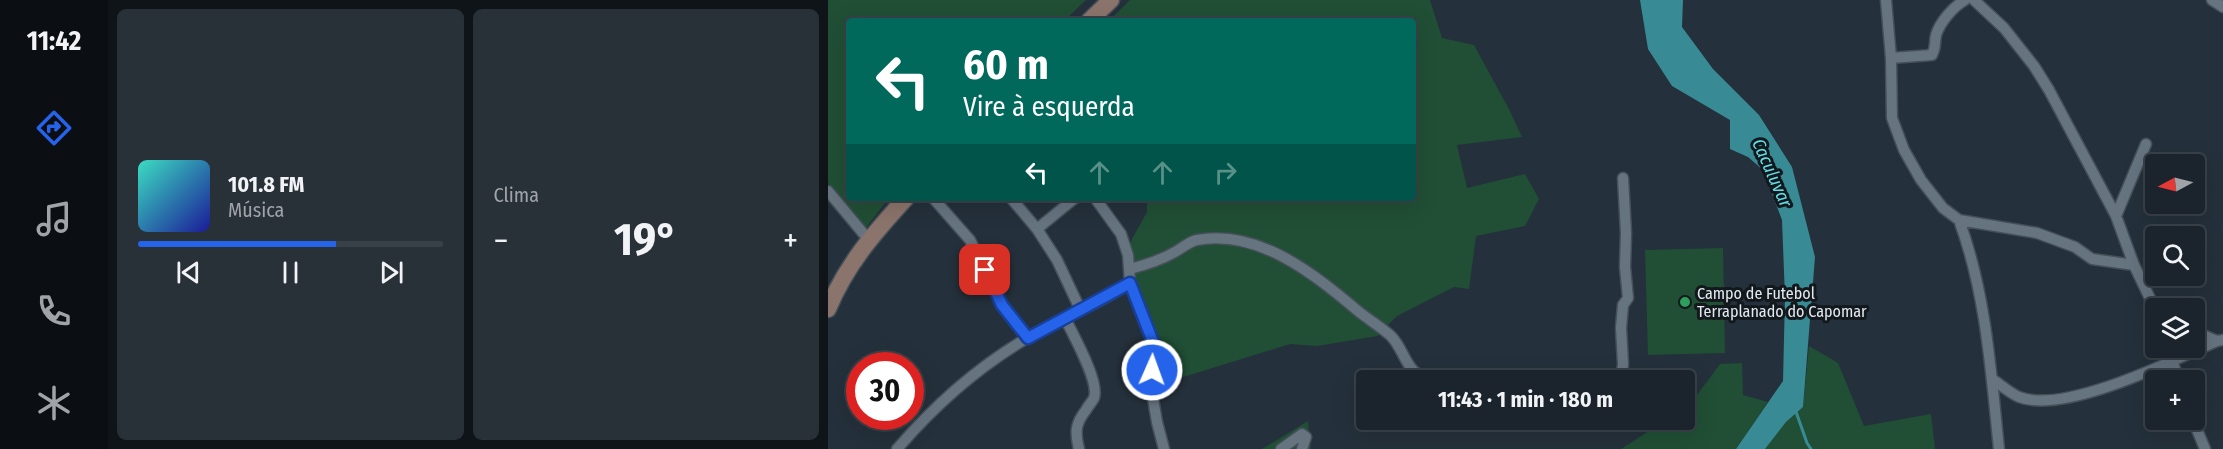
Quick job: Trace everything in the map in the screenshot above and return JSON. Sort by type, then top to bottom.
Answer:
[{"type":"main road","points":[[1092,18],[1111,0]]},
{"type":"main road","points":[[829,303],[868,239],[903,201]]},
{"type":"street","points":[[1886,0],[1891,58],[1892,118],[1904,150],[1921,180],[1943,208],[1959,220],[2037,233],[2075,248],[2092,259],[2134,265]]},
{"type":"street","points":[[1891,58],[1932,55],[1936,45],[1935,36],[1949,13],[1957,4],[1965,0]]},
{"type":"street","points":[[1974,0],[2004,28],[2034,66],[2116,216],[2134,265],[2150,298]]},
{"type":"street","points":[[2212,0],[2223,7]]},
{"type":"street","points":[[2116,216],[2146,144]]},
{"type":"street","points":[[1622,370],[1621,328],[1623,305],[1628,298],[1623,178]]},
{"type":"street","points":[[828,191],[868,239]]},
{"type":"street","points":[[936,201],[970,240],[1002,305],[1028,338]]},
{"type":"street","points":[[1013,201],[1057,260],[1080,309]]},
{"type":"street","points":[[1037,230],[1071,201]]},
{"type":"street","points":[[1097,201],[1121,234],[1128,255],[1130,283],[1153,342],[1151,387],[1164,449]]},
{"type":"street","points":[[1959,220],[1973,263],[1992,379],[1999,449]]},
{"type":"street","points":[[1130,269],[1159,260],[1195,240],[1215,238],[1245,242],[1273,252],[1297,264],[1336,291],[1386,331],[1412,370]]},
{"type":"street","points":[[897,449],[937,405],[995,360],[1028,338],[1130,283]]},
{"type":"street","points":[[1065,318],[1092,379],[1095,392],[1094,399],[1078,419],[1075,428],[1078,449]]},
{"type":"street","points":[[2205,335],[2220,340]]},
{"type":"street","points":[[1992,379],[2019,397],[2035,400],[2065,399],[2117,383],[2220,340]]},
{"type":"street","points":[[2171,358],[2175,370]]},
{"type":"street","points":[[2197,430],[2205,449]]},
{"type":"street","points":[[1281,449],[1302,434],[1306,437],[1302,449]]},
{"type":"green space","points":[[828,0],[1086,0],[1067,18],[846,18],[846,201],[887,201],[865,229],[828,183]]},
{"type":"green space","points":[[1130,0],[1430,0],[1442,38],[1474,45],[1522,137],[1457,145],[1467,188],[1525,174],[1539,199],[1525,226],[1476,236],[1469,289],[1454,287],[1397,316],[1377,336],[1317,346],[1290,344],[1151,387],[1154,356],[1130,283],[1128,255],[1132,239],[1147,212],[1147,201],[1416,201],[1416,18],[1112,18]]},
{"type":"green space","name":"Campo de Futebol Terraplanado do Capomar","points":[[1723,248],[1725,353],[1648,355],[1645,250]]},
{"type":"green space","points":[[1809,346],[1838,363],[1864,426],[1931,414],[1935,449],[1765,449],[1786,422],[1803,407]]},
{"type":"green space","points":[[1742,363],[1743,395],[1768,402],[1736,449],[1621,449],[1650,430],[1695,430],[1695,398],[1720,364]]},
{"type":"green space","points":[[1308,421],[1311,449],[1262,449]]},
{"type":"water","name":"Caculuvar","points":[[1640,0],[1683,0],[1682,27],[1713,69],[1759,115],[1792,167],[1815,257],[1803,407],[1786,422],[1765,449],[1736,449],[1783,381],[1785,297],[1782,220],[1763,170],[1748,157],[1730,149],[1730,120],[1672,86],[1648,49]]},
{"type":"waterway","points":[[1795,409],[1811,449]]},
{"type":"place","name":"Campo de Futebol Terraplanado do Capomar","points":[[1685,302]]},
{"type":"route","points":[[985,270],[1002,305],[1028,338],[1130,283],[1153,342],[1152,370]]}]
